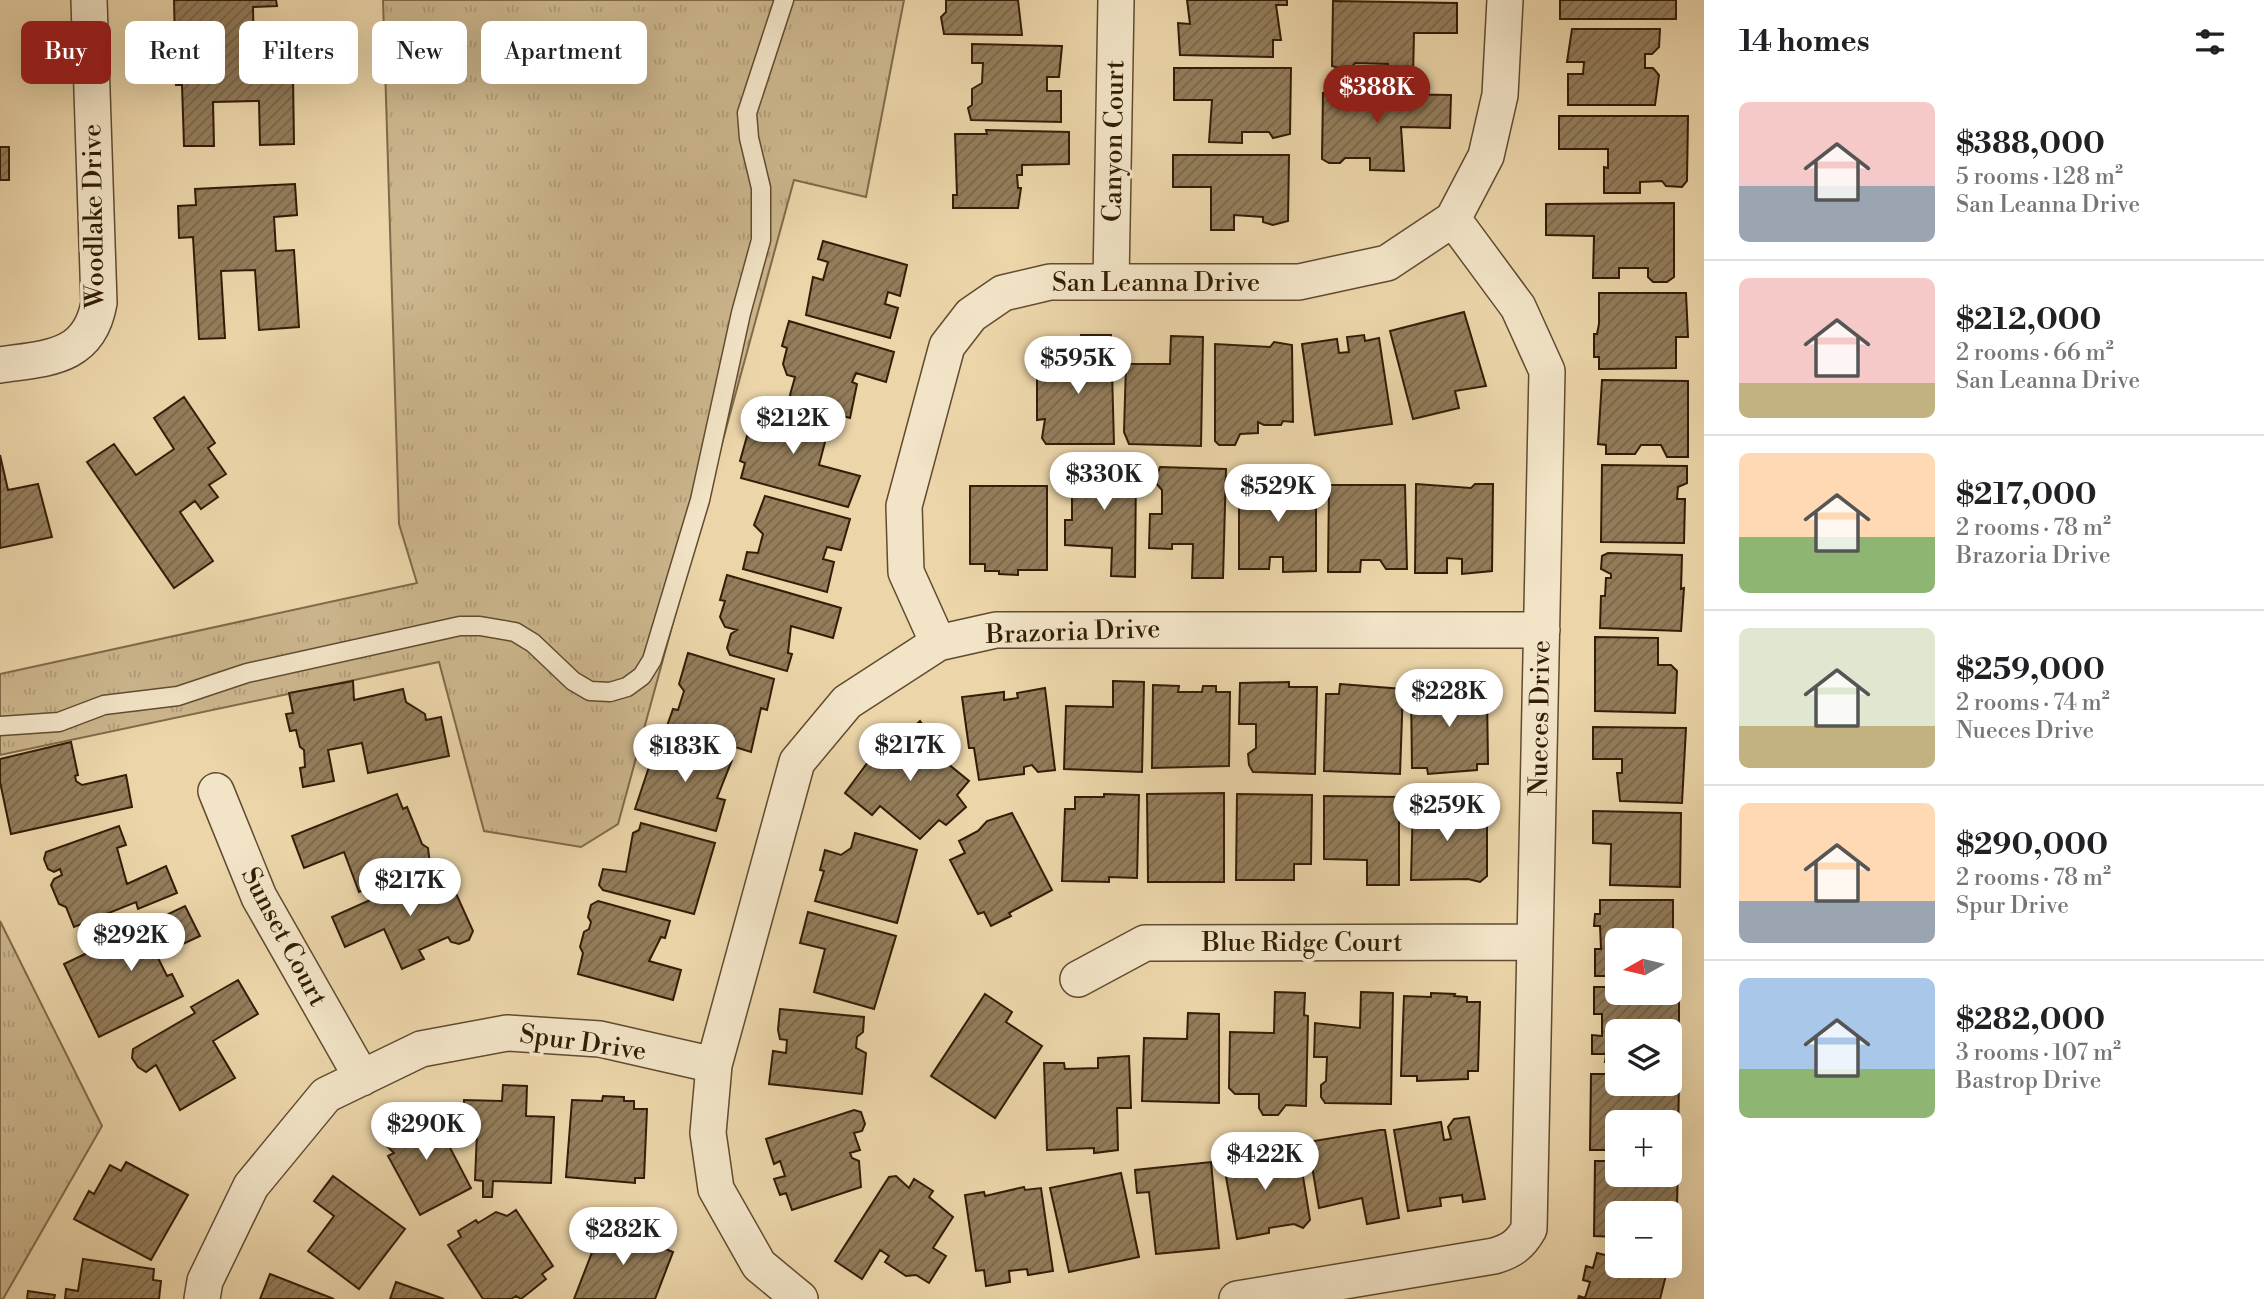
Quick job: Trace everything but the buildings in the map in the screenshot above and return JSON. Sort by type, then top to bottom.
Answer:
[{"type":"street","name":"Woodlake Drive","points":[[0,365],[55,356],[72,349],[87,337],[96,322],[99,303],[89,0]]},
{"type":"street","name":"Canyon Court","points":[[1111,282],[1116,0]]},
{"type":"street","name":"San Leanna Drive","points":[[938,643],[906,572],[904,506],[947,346],[971,315],[1003,293],[1050,282],[1299,282],[1387,263],[1453,219],[1486,156],[1500,95],[1505,0]]},
{"type":"street","name":"Nueces Drive","points":[[1237,1299],[1494,1256],[1509,1252],[1521,1243],[1529,1229],[1547,371],[1518,307],[1453,219]]},
{"type":"street","name":"Brazoria Drive","points":[[794,1297],[760,1265],[716,1189],[708,1133],[714,1065],[797,762],[847,702],[938,643],[996,630],[1542,630]]},
{"type":"street","name":"Sunset Court","points":[[216,791],[259,897],[362,1078]]},
{"type":"street","name":"Blue Ridge Court","points":[[1078,979],[1145,943],[1535,943]]},
{"type":"street","name":"Spur Drive","points":[[202,1299],[205,1281],[251,1186],[326,1096],[421,1049],[506,1033],[600,1039],[714,1065]]},
{"type":"lane","points":[[0,726],[59,722],[104,705],[185,694],[247,673],[460,626],[493,627],[524,636],[573,681],[590,691],[618,690],[635,682],[653,660],[664,628],[700,500],[741,313],[761,240],[761,188],[749,138],[747,113],[784,0]]},
{"type":"green space","points":[[383,0],[904,0],[866,197],[794,180],[618,824],[581,847],[484,831],[439,662],[0,755],[0,674],[417,583],[399,524],[386,84],[467,84],[467,21],[384,21]]},
{"type":"green space","points":[[0,921],[102,1126],[3,1299],[0,1299]]}]
